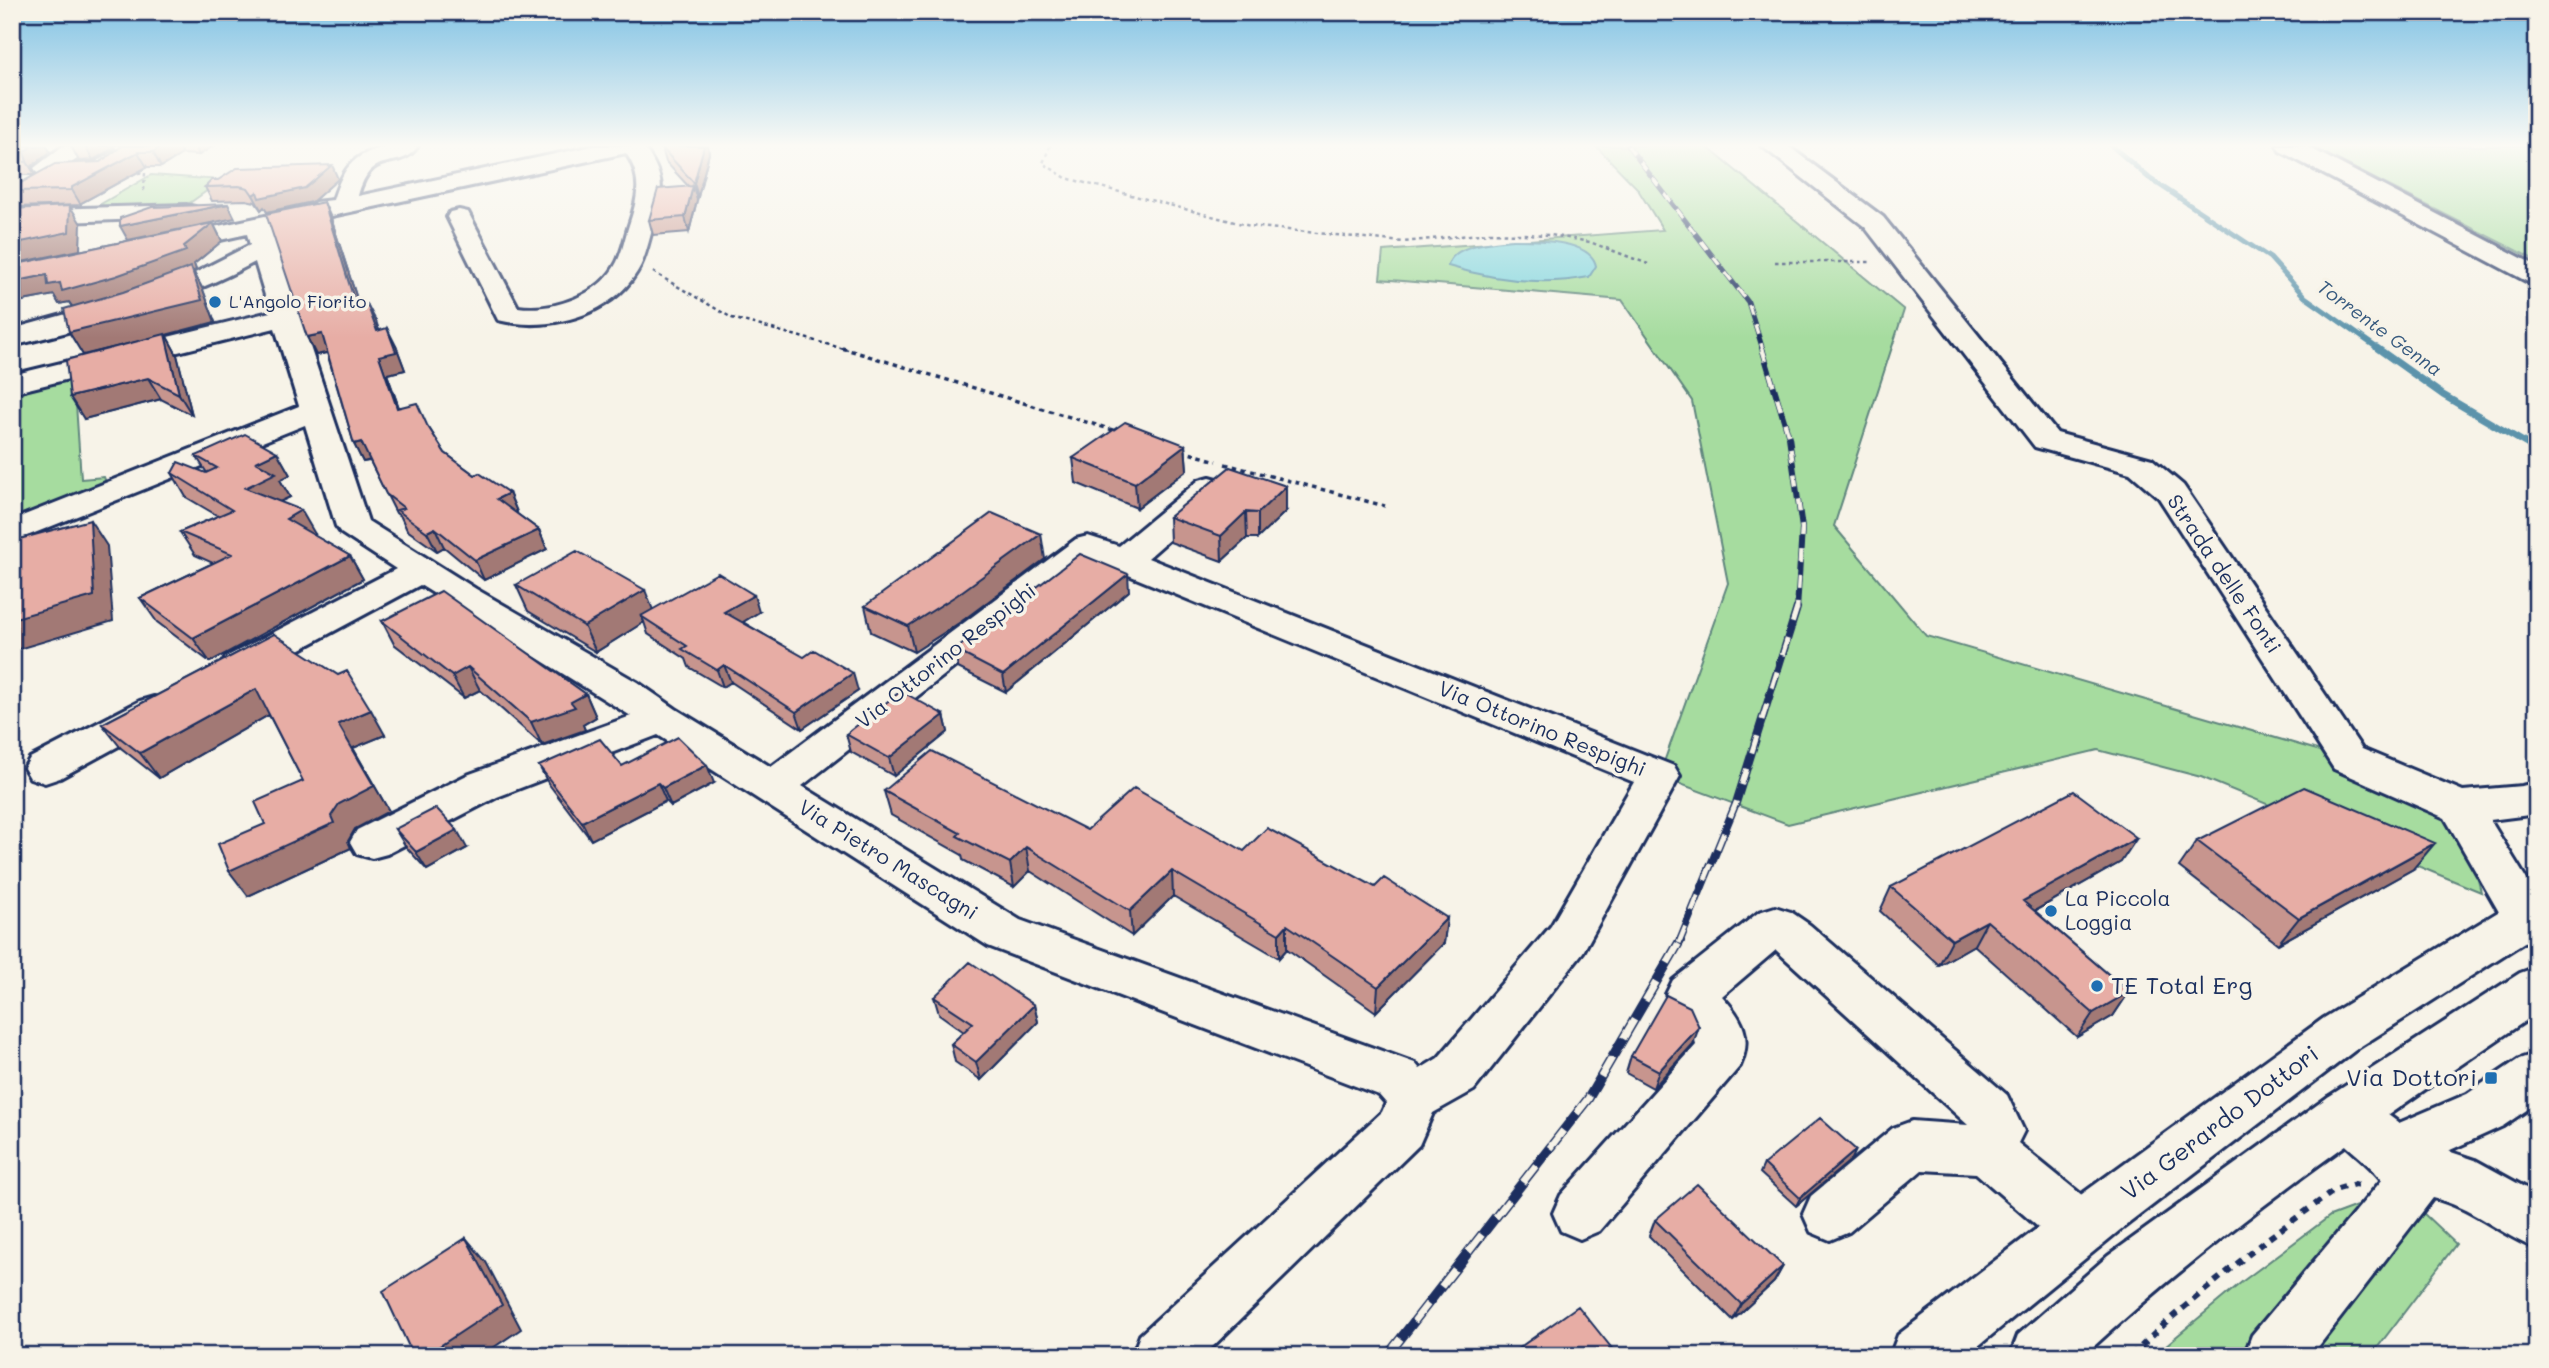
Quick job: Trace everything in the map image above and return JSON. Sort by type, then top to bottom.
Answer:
[{"type":"street","points":[[12,218],[241,210]]},
{"type":"street","points":[[138,250],[261,237],[333,210]]},
{"type":"street","points":[[459,217],[508,314],[533,317],[566,312],[612,285],[629,265],[646,210]]},
{"type":"street","name":"Strada delle Fonti","points":[[1858,210],[1874,222],[2046,440],[2140,466],[2171,492],[2348,759],[2460,807]]},
{"type":"street","points":[[2410,210],[2537,276]]},
{"type":"street","points":[[12,338],[126,306],[204,279],[261,237]]},
{"type":"street","name":"Via Pietro Mascagni","points":[[261,237],[353,526],[623,691],[662,719],[1004,933],[1397,1079],[1414,1098]]},
{"type":"street","points":[[12,384],[285,317]]},
{"type":"street","points":[[12,532],[315,410]]},
{"type":"street","points":[[1124,560],[1217,481]]},
{"type":"street","name":"Via Ottorino Respighi","points":[[773,787],[1088,546],[1659,776],[1567,939],[1456,1074],[1414,1098]]},
{"type":"street","points":[[45,768],[421,570]]},
{"type":"street","points":[[372,842],[482,786],[662,719]]},
{"type":"street","points":[[2532,914],[2460,807],[2537,797]]},
{"type":"street","name":"Via Gerardo Dottori","points":[[1919,1356],[2080,1228],[2341,1033],[2532,914]]},
{"type":"street","points":[[1580,1213],[1721,1051],[1720,1026],[1690,993],[1775,925],[1794,938],[1989,1111],[1998,1131],[1987,1150]]},
{"type":"street","points":[[2039,1356],[2128,1276],[2346,1113],[2537,987]]},
{"type":"street","points":[[2273,1356],[2400,1173],[2537,1075]]},
{"type":"street","points":[[1161,1356],[1401,1128],[1414,1098]]},
{"type":"street","points":[[2346,1113],[2400,1173],[2456,1178],[2537,1223]]},
{"type":"street","points":[[1830,1214],[1912,1144],[1987,1150],[2080,1228]]},
{"type":"path","points":[[1189,210],[1250,226],[1403,242],[1489,233],[1551,235],[1590,242],[1648,264]]},
{"type":"path","points":[[1775,262],[1903,261]]},
{"type":"path","points":[[629,265],[656,273],[732,318],[808,338],[1117,431]]},
{"type":"path","points":[[1170,447],[1385,506]]},
{"type":"path","points":[[2131,1356],[2171,1318],[2266,1240],[2335,1190],[2400,1173]]},
{"type":"green space","points":[[1651,210],[1783,210],[1904,310],[1834,526],[1926,636],[2348,759],[2460,807],[2481,892],[2201,777],[2098,750],[1788,824],[1659,776],[1728,583],[1692,401],[1622,300],[1380,279],[1383,251],[1663,230]]},
{"type":"green space","points":[[2436,210],[2537,210],[2537,261]]},
{"type":"green space","points":[[74,374],[81,479],[104,477],[108,488],[12,526],[12,389]]},
{"type":"green space","points":[[2370,1201],[2246,1356],[2153,1356],[2243,1281],[2330,1216]]},
{"type":"green space","points":[[2422,1212],[2456,1244],[2371,1356],[2307,1356]]},
{"type":"water","points":[[1512,240],[1546,241],[1573,246],[1592,257],[1596,266],[1589,277],[1535,281],[1500,278],[1448,266],[1457,253],[1465,249],[1485,243]]},
{"type":"building","points":[[12,210],[70,210],[69,232],[12,244]]},
{"type":"building","points":[[144,210],[199,210],[120,226],[120,218]]},
{"type":"building","points":[[286,210],[326,210],[356,306],[367,304],[377,331],[387,328],[396,352],[379,356],[397,408],[417,403],[445,453],[475,475],[479,473],[509,493],[497,499],[539,530],[475,560],[435,528],[427,532],[397,510],[404,508],[386,494],[361,442],[354,444],[322,334],[307,337],[266,214]]},
{"type":"building","points":[[652,210],[687,210],[685,217],[649,220]]},
{"type":"building","points":[[213,223],[184,246],[186,251],[116,276],[62,291],[60,283],[48,285],[47,275],[12,282],[12,265]]},
{"type":"building","points":[[191,267],[202,300],[69,332],[64,309],[123,292]]},
{"type":"building","points":[[165,334],[179,394],[148,378],[70,397],[66,360]]},
{"type":"building","points":[[1125,422],[1185,445],[1135,483],[1073,458]]},
{"type":"building","points":[[245,434],[277,452],[256,462],[276,473],[245,488],[301,510],[286,519],[350,556],[193,638],[140,598],[232,554],[180,532],[232,510],[172,473],[178,462],[206,473],[217,468],[196,456]]},
{"type":"building","points":[[1230,467],[1286,486],[1258,513],[1246,512],[1221,536],[1169,517]]},
{"type":"building","points":[[992,513],[1041,534],[957,595],[908,626],[865,606]]},
{"type":"building","points":[[90,520],[94,596],[12,619],[12,541]]},
{"type":"building","points":[[577,551],[645,590],[584,626],[516,585]]},
{"type":"building","points":[[1080,554],[1128,574],[1003,675],[955,650]]},
{"type":"building","points":[[718,573],[754,595],[724,612],[804,657],[814,650],[853,673],[796,712],[724,665],[717,670],[682,649],[687,646],[641,616]]},
{"type":"building","points":[[441,591],[586,694],[571,702],[575,707],[531,722],[468,667],[452,676],[382,621]]},
{"type":"building","points":[[274,634],[338,675],[347,671],[371,710],[338,724],[374,786],[339,804],[331,816],[334,823],[229,871],[218,844],[265,824],[255,802],[303,781],[256,689],[140,753],[102,724]]},
{"type":"building","points":[[901,691],[944,715],[889,758],[846,734]]},
{"type":"building","points":[[678,737],[707,765],[663,788],[658,783],[582,822],[539,766],[600,739],[622,766]]},
{"type":"building","points":[[932,751],[1087,830],[1134,788],[1244,851],[1267,828],[1375,887],[1384,878],[1447,918],[1378,987],[1287,925],[1279,934],[1172,871],[1130,911],[1026,847],[1010,863],[957,836],[960,833],[884,791]]},
{"type":"building","points":[[2304,787],[2435,843],[2299,918],[2197,841]]},
{"type":"building","points":[[2074,791],[2137,838],[2023,901],[2129,992],[2093,1013],[1987,921],[1952,940],[1891,887]]},
{"type":"building","points":[[436,808],[457,830],[416,852],[395,829]]},
{"type":"building","points":[[970,962],[1034,1005],[976,1062],[951,1044],[973,1023],[934,997]]},
{"type":"building","points":[[1666,995],[1690,1007],[1699,1027],[1659,1071],[1631,1056]]},
{"type":"building","points":[[1820,1118],[1856,1150],[1800,1198],[1764,1164]]},
{"type":"building","points":[[1697,1184],[1783,1266],[1741,1304],[1655,1220]]},
{"type":"building","points":[[466,1238],[502,1305],[437,1348],[440,1356],[404,1356],[411,1351],[383,1291]]},
{"type":"building","points":[[1578,1306],[1618,1356],[1509,1355]]},
{"type":"waterway","name":"Torrente Genna","points":[[2197,210],[2270,258],[2305,297],[2380,350]]},
{"type":"waterway","name":"Torrente Genna","points":[[2377,348],[2443,395],[2537,450]]},
{"type":"railway","points":[[1677,210],[1748,302],[1763,350]]},
{"type":"railway","points":[[1762,348],[1789,437],[1802,528],[1797,610]]},
{"type":"railway","points":[[1679,942],[1736,803],[1797,608]]},
{"type":"railway","points":[[1387,1356],[1588,1099],[1679,942]]},
{"type":"place","name":"L'Angolo Fiorito","points":[[215,302]]},
{"type":"place","name":"La Piccola Loggia","points":[[2051,911]]},
{"type":"place","name":"TE Total Erg","points":[[2097,986]]},
{"type":"place","name":"Via Dottori","points":[[2491,1078]]}]
